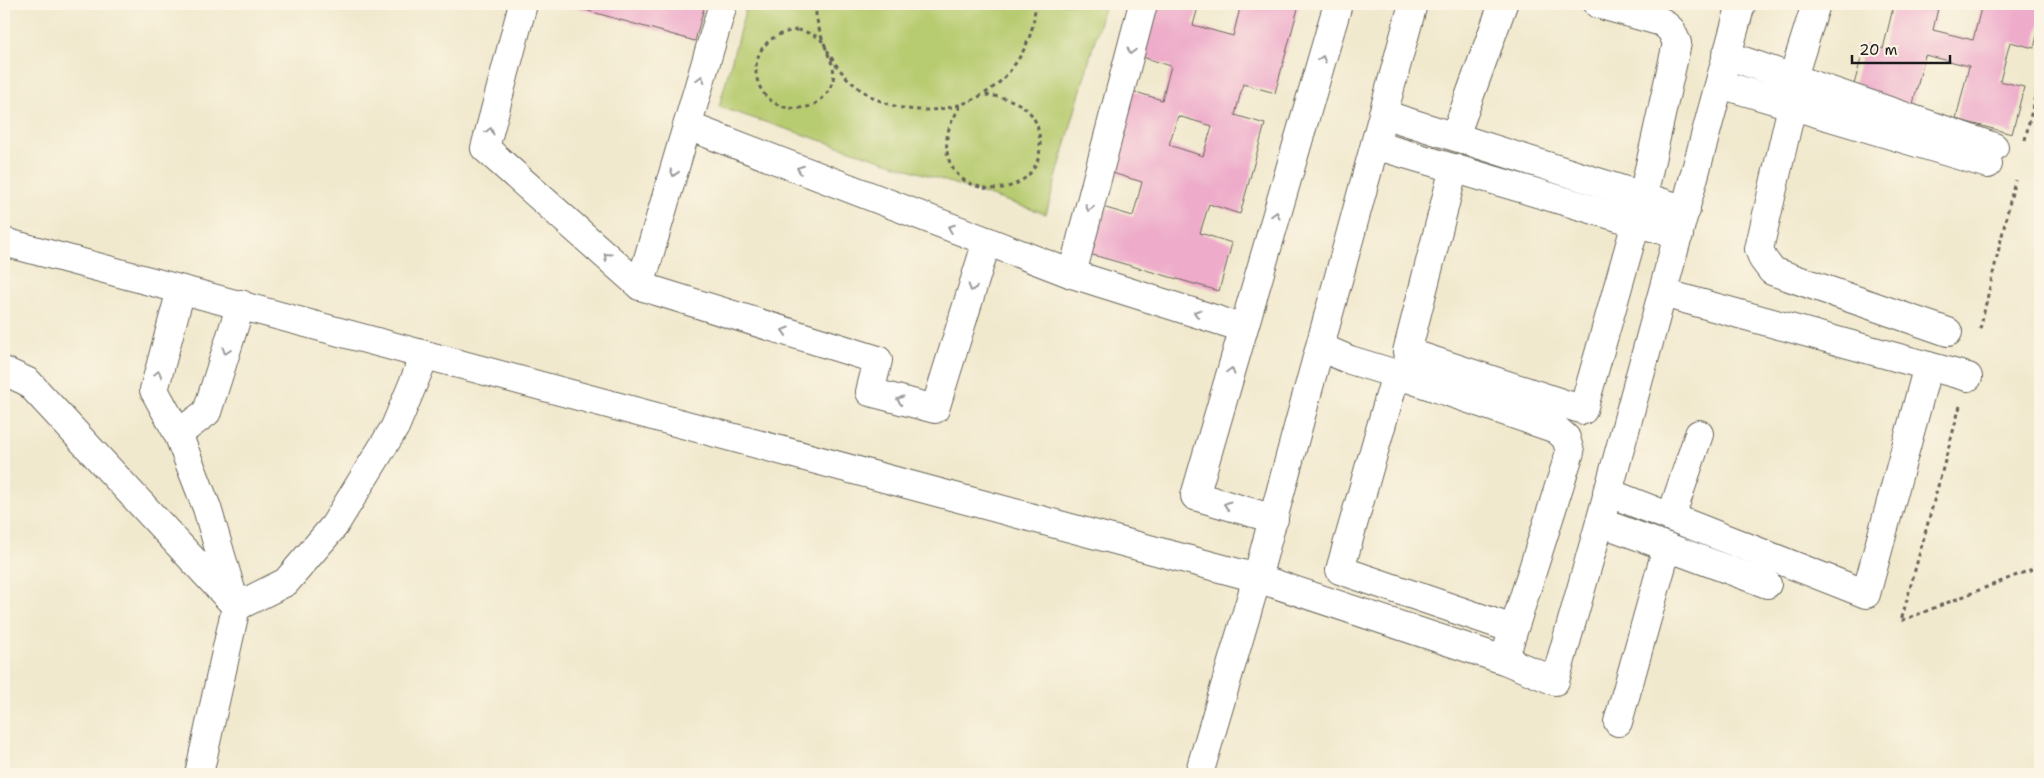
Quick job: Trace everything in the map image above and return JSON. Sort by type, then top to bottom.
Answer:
[{"type":"street","points":[[523,4],[486,148],[640,286],[878,360],[870,392],[935,409],[987,241]]},
{"type":"street","points":[[640,286],[723,4]]},
{"type":"street","points":[[1072,274],[1143,4]]},
{"type":"street","points":[[1274,519],[1195,496],[1338,4]]},
{"type":"street","points":[[1199,774],[1258,578],[1413,4]]},
{"type":"street","points":[[1455,136],[1503,4]]},
{"type":"street","points":[[1598,4],[1662,22],[1671,30],[1677,43],[1643,196]]},
{"type":"street","points":[[4,242],[1258,578],[1504,660],[1555,681],[1683,222],[1741,4]]},
{"type":"street","points":[[1792,77],[1816,4]]},
{"type":"street","points":[[1720,84],[1792,106],[1991,155],[1792,77],[1726,55]]},
{"type":"street","points":[[1792,106],[1759,249],[1763,259],[1772,271],[1948,332]]},
{"type":"street","points":[[1383,114],[1643,196],[1683,222]]},
{"type":"street","points":[[688,126],[1072,274],[1243,328]]},
{"type":"street","points":[[1375,145],[1636,223],[1683,222]]},
{"type":"street","points":[[1454,168],[1407,352],[1583,410],[1636,223]]},
{"type":"street","points":[[181,290],[154,390],[178,434],[207,508],[236,607],[199,774]]},
{"type":"street","points":[[1663,293],[1968,377]]},
{"type":"street","points":[[178,434],[207,412],[241,304]]},
{"type":"street","points":[[1320,347],[1350,360],[1556,429],[1566,438],[1570,452],[1504,660]]},
{"type":"street","points":[[236,607],[286,582],[334,526],[394,426],[425,355]]},
{"type":"street","points":[[1607,492],[1866,594],[1928,366]]},
{"type":"street","points":[[4,371],[28,382],[236,607]]},
{"type":"street","points":[[1396,374],[1340,570],[1514,628]]},
{"type":"street","points":[[1671,517],[1699,434]]},
{"type":"street","points":[[1600,522],[1767,584]]},
{"type":"street","points":[[1618,722],[1667,547]]},
{"type":"path","points":[[815,4],[816,22],[828,53],[834,64],[834,77],[830,89],[822,99],[811,106],[798,109],[786,108],[774,103],[764,94],[758,83],[756,70],[758,57],[764,46],[773,37],[785,32],[798,30],[811,34],[822,41],[828,53],[846,78],[870,97],[899,108],[930,111],[960,106],[984,94],[1008,74],[1026,48],[1035,18],[1035,4]]},
{"type":"path","points":[[2024,141],[2040,75]]},
{"type":"path","points":[[960,106],[947,137],[947,153],[953,167],[964,179],[977,188],[992,190],[1008,188],[1022,181],[1033,170],[1039,156],[1041,140],[1037,124],[1028,111],[1016,101],[984,94]]},
{"type":"path","points":[[1979,330],[2015,179]]},
{"type":"path","points":[[1968,377],[1902,620],[2040,566]]},
{"type":"green space","points":[[747,4],[1105,4],[1046,214],[719,107]]},
{"type":"building","points":[[564,4],[705,4],[695,41]]},
{"type":"building","points":[[1156,4],[1199,4],[1193,25],[1233,36],[1240,8],[1225,4],[1299,5],[1275,93],[1243,84],[1235,115],[1265,124],[1240,214],[1209,204],[1200,233],[1232,243],[1219,291],[1086,253],[1099,206],[1133,216],[1142,182],[1109,172],[1132,91],[1162,100],[1171,66],[1142,57]],"holes":[[[1178,116],[1212,126],[1203,156],[1169,145]]]},
{"type":"building","points":[[1894,4],[1939,4],[1933,30],[1973,40],[1982,4],[2040,4],[2040,23],[2034,48],[2010,42],[2000,81],[2024,87],[2012,134],[1956,119],[1969,66],[1925,55],[1912,108],[1852,92],[1865,44],[1883,49]]}]
